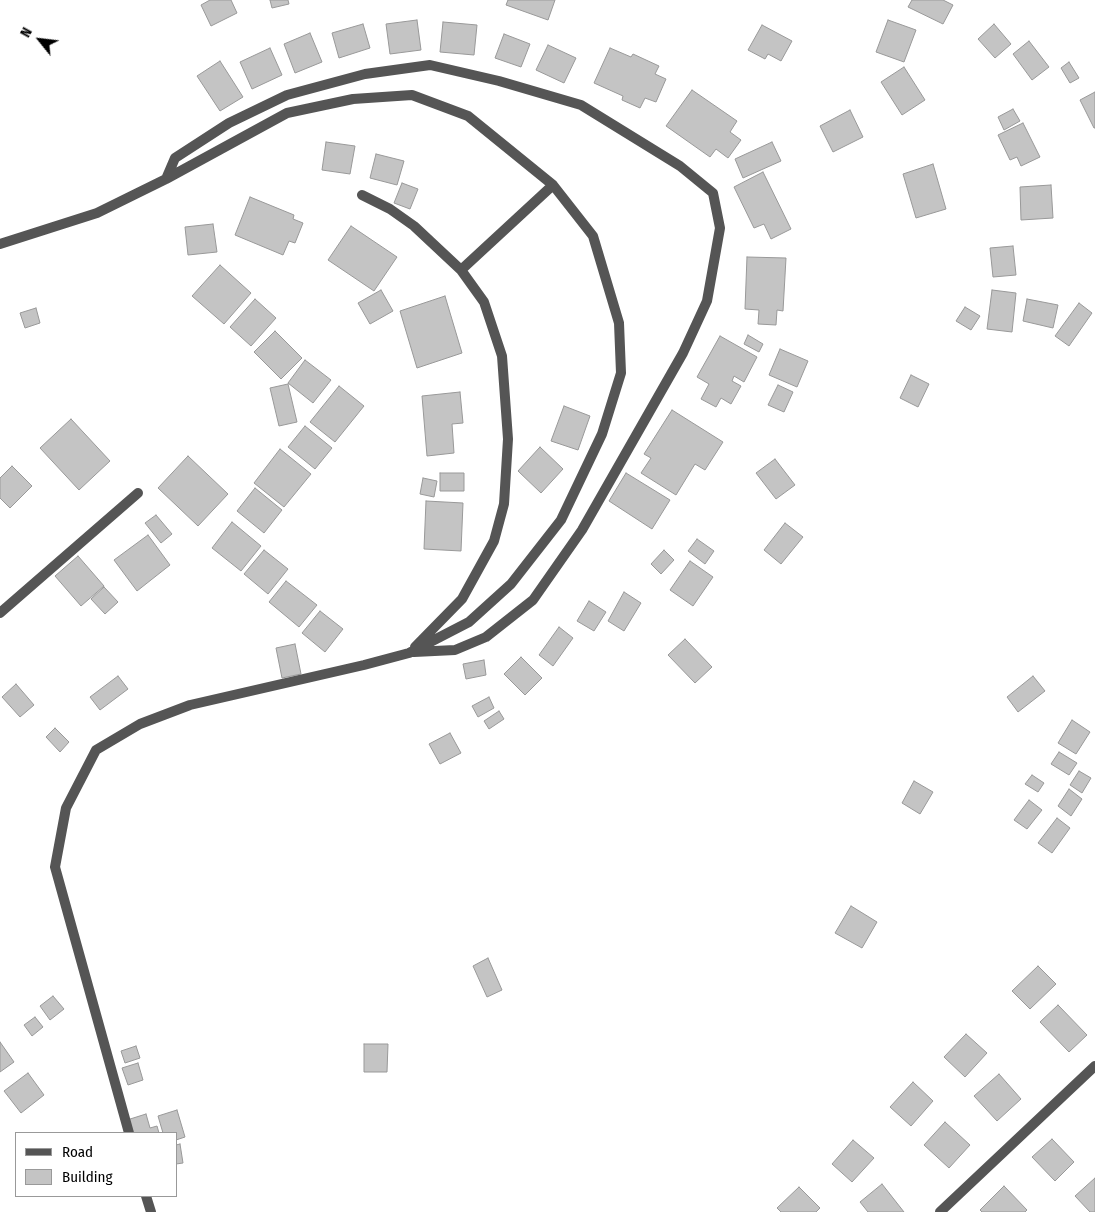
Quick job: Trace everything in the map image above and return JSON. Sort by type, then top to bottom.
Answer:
[{"type":"street","points":[[129,1132],[55,867],[66,808],[96,750],[140,724],[190,706],[409,653],[455,650],[486,636],[533,600],[582,530],[682,353],[707,302],[720,228],[713,193],[680,166],[581,105],[498,81],[430,65],[365,74],[287,96],[229,123],[175,158],[166,179]]},
{"type":"street","points":[[0,244],[97,212],[166,179],[287,113],[353,99],[412,94],[468,116],[553,185],[593,236],[619,323],[621,374],[602,434],[561,520],[511,584],[469,622],[409,653]]},
{"type":"street","points":[[461,270],[553,185]]},
{"type":"street","points":[[362,195],[390,209],[414,226],[461,270],[484,302],[502,356],[508,438],[504,504],[494,541],[462,599],[409,653]]},
{"type":"street","points":[[0,613],[138,493]]},
{"type":"street","points":[[940,1212],[1095,1066]]},
{"type":"street","points":[[146,1197],[151,1212]]},
{"type":"building","points":[[210,0],[231,0],[237,13],[211,26],[201,5]]},
{"type":"building","points":[[270,0],[288,0],[289,4],[272,8]]},
{"type":"building","points":[[508,0],[555,0],[548,20],[506,5]]},
{"type":"building","points":[[912,0],[943,0],[953,5],[943,24],[908,7]]},
{"type":"building","points":[[417,20],[421,50],[390,54],[386,24]]},
{"type":"building","points":[[888,20],[916,30],[904,62],[876,52]]},
{"type":"building","points":[[443,22],[477,25],[474,55],[440,52]]},
{"type":"building","points":[[363,24],[370,48],[339,58],[332,33]]},
{"type":"building","points":[[994,24],[1011,44],[995,58],[978,39]]},
{"type":"building","points":[[762,25],[792,41],[781,61],[768,54],[765,59],[748,50]]},
{"type":"building","points":[[310,33],[322,62],[295,73],[284,44]]},
{"type":"building","points":[[504,34],[530,44],[521,67],[495,58]]},
{"type":"building","points":[[1029,41],[1049,67],[1032,80],[1013,54]]},
{"type":"building","points":[[548,45],[576,58],[564,83],[536,70]]},
{"type":"building","points":[[270,48],[282,75],[252,89],[240,62]]},
{"type":"building","points":[[610,48],[631,57],[633,54],[659,66],[655,74],[666,79],[656,102],[645,98],[640,108],[622,100],[623,96],[594,83]]},
{"type":"building","points":[[220,61],[243,97],[220,111],[197,76]]},
{"type":"building","points":[[1069,62],[1079,78],[1070,83],[1061,68]]},
{"type":"building","points":[[904,67],[925,100],[902,115],[881,82]]},
{"type":"building","points":[[692,90],[737,121],[730,132],[741,140],[728,158],[716,149],[710,157],[666,126]]},
{"type":"building","points":[[1095,92],[1095,128],[1094,128],[1080,100]]},
{"type":"building","points":[[1013,109],[1020,121],[1004,130],[998,117]]},
{"type":"building","points":[[850,110],[863,137],[833,152],[820,126]]},
{"type":"building","points":[[1023,123],[1040,157],[1021,166],[1017,157],[1010,160],[998,135]]},
{"type":"building","points":[[326,142],[355,146],[350,174],[322,170]]},
{"type":"building","points":[[772,142],[781,161],[743,178],[735,159]]},
{"type":"building","points":[[376,154],[404,161],[397,185],[370,178]]},
{"type":"building","points":[[933,164],[946,209],[916,218],[903,174]]},
{"type":"building","points":[[763,172],[791,229],[771,239],[764,224],[754,228],[734,187]]},
{"type":"building","points":[[402,183],[418,189],[410,209],[394,203]]},
{"type":"building","points":[[1051,185],[1053,218],[1021,220],[1020,187]]},
{"type":"building","points":[[250,197],[294,215],[293,219],[303,223],[295,243],[289,241],[283,255],[235,235]]},
{"type":"building","points":[[213,224],[217,252],[188,255],[185,227]]},
{"type":"building","points":[[351,226],[397,257],[374,291],[328,260]]},
{"type":"building","points":[[1013,246],[1016,275],[993,277],[990,248]]},
{"type":"building","points":[[747,257],[786,258],[783,311],[777,310],[776,325],[758,324],[759,310],[745,309]]},
{"type":"building","points":[[220,265],[251,293],[224,324],[192,296]]},
{"type":"building","points":[[381,290],[393,311],[370,324],[358,303]]},
{"type":"building","points":[[992,290],[1016,293],[1012,332],[987,329]]},
{"type":"building","points":[[445,296],[462,353],[417,368],[400,311]]},
{"type":"building","points":[[255,299],[276,318],[251,346],[230,327]]},
{"type":"building","points":[[1027,299],[1058,305],[1053,328],[1023,321]]},
{"type":"building","points":[[1079,303],[1092,313],[1069,346],[1055,336]]},
{"type":"building","points":[[965,307],[980,316],[971,330],[956,321]]},
{"type":"building","points":[[36,308],[40,323],[25,328],[20,313]]},
{"type":"building","points":[[275,331],[302,358],[281,379],[254,352]]},
{"type":"building","points":[[748,335],[763,344],[759,352],[744,344]]},
{"type":"building","points":[[720,336],[757,357],[744,382],[734,376],[732,381],[741,386],[731,404],[721,398],[716,407],[701,399],[709,384],[697,377]]},
{"type":"building","points":[[780,349],[808,361],[797,387],[769,375]]},
{"type":"building","points":[[305,360],[331,380],[313,403],[288,383]]},
{"type":"building","points":[[911,375],[929,384],[918,407],[900,398]]},
{"type":"building","points":[[288,384],[297,422],[279,426],[270,388]]},
{"type":"building","points":[[778,385],[793,392],[784,412],[768,405]]},
{"type":"building","points":[[339,386],[364,406],[335,442],[310,422]]},
{"type":"building","points":[[460,392],[463,423],[452,424],[454,453],[427,456],[422,396]]},
{"type":"building","points":[[564,406],[590,416],[578,450],[551,441]]},
{"type":"building","points":[[672,410],[723,442],[705,470],[695,464],[676,495],[641,473],[651,458],[644,454]]},
{"type":"building","points":[[71,419],[110,461],[79,490],[40,448]]},
{"type":"building","points":[[305,426],[332,448],[315,469],[288,447]]},
{"type":"building","points":[[540,447],[563,469],[541,493],[518,471]]},
{"type":"building","points":[[280,449],[311,474],[284,507],[254,483]]},
{"type":"building","points":[[188,456],[228,494],[198,526],[158,488]]},
{"type":"building","points":[[775,459],[795,485],[776,499],[756,473]]},
{"type":"building","points":[[12,466],[32,486],[10,508],[0,498],[0,478]]},
{"type":"building","points":[[440,473],[464,473],[464,491],[440,491]]},
{"type":"building","points":[[626,473],[670,500],[652,529],[609,501]]},
{"type":"building","points":[[423,478],[437,481],[434,497],[420,494]]},
{"type":"building","points":[[255,488],[282,510],[264,533],[237,511]]},
{"type":"building","points":[[426,501],[463,503],[461,551],[424,549]]},
{"type":"building","points":[[156,515],[172,534],[161,543],[145,523]]},
{"type":"building","points":[[232,522],[261,546],[241,571],[212,548]]},
{"type":"building","points":[[785,523],[803,537],[781,564],[764,550]]},
{"type":"building","points":[[148,535],[170,565],[137,591],[114,560]]},
{"type":"building","points":[[697,539],[714,551],[705,564],[688,551]]},
{"type":"building","points":[[264,550],[288,569],[268,594],[244,574]]},
{"type":"building","points":[[664,550],[674,560],[661,574],[651,564]]},
{"type":"building","points":[[78,556],[104,586],[81,606],[55,576]]},
{"type":"building","points":[[690,561],[713,577],[693,606],[670,590]]},
{"type":"building","points":[[286,581],[317,605],[299,627],[269,602]]},
{"type":"building","points":[[104,587],[118,602],[105,614],[91,599]]},
{"type":"building","points":[[624,592],[641,603],[624,631],[608,621]]},
{"type":"building","points":[[589,601],[606,612],[594,631],[577,621]]},
{"type":"building","points":[[320,611],[343,629],[325,652],[302,633]]},
{"type":"building","points":[[559,627],[573,638],[553,666],[539,655]]},
{"type":"building","points":[[685,639],[712,667],[695,683],[668,655]]},
{"type":"building","points":[[295,644],[301,674],[282,678],[276,648]]},
{"type":"building","points":[[521,657],[542,678],[525,695],[504,674]]},
{"type":"building","points":[[484,660],[486,675],[466,679],[463,664]]},
{"type":"building","points":[[118,676],[128,689],[100,710],[90,697]]},
{"type":"building","points":[[1033,676],[1045,691],[1018,712],[1007,697]]},
{"type":"building","points":[[16,684],[34,705],[20,717],[2,697]]},
{"type":"building","points":[[489,697],[494,708],[478,717],[472,706]]},
{"type":"building","points":[[499,711],[504,719],[489,729],[484,721]]},
{"type":"building","points":[[1072,720],[1090,732],[1076,754],[1058,743]]},
{"type":"building","points":[[55,728],[69,742],[60,752],[46,737]]},
{"type":"building","points":[[450,733],[461,753],[440,764],[429,744]]},
{"type":"building","points":[[1059,752],[1077,763],[1069,775],[1051,764]]},
{"type":"building","points":[[1079,771],[1091,778],[1082,793],[1070,785]]},
{"type":"building","points":[[1032,775],[1044,783],[1038,792],[1025,784]]},
{"type":"building","points":[[914,781],[933,792],[920,814],[902,803]]},
{"type":"building","points":[[1069,789],[1082,799],[1071,816],[1058,806]]},
{"type":"building","points":[[1029,800],[1042,810],[1027,829],[1014,820]]},
{"type":"building","points":[[1057,818],[1070,828],[1052,853],[1038,843]]},
{"type":"building","points":[[851,906],[877,922],[862,948],[835,933]]},
{"type":"building","points":[[488,958],[502,990],[487,997],[473,966]]},
{"type":"building","points":[[1038,966],[1056,984],[1030,1009],[1012,991]]},
{"type":"building","points":[[53,996],[64,1009],[50,1020],[40,1006]]},
{"type":"building","points":[[1058,1005],[1087,1035],[1069,1052],[1040,1022]]},
{"type":"building","points":[[35,1017],[43,1027],[32,1036],[24,1025]]},
{"type":"building","points":[[966,1034],[987,1053],[965,1077],[944,1057]]},
{"type":"building","points":[[0,1042],[14,1062],[0,1072]]},
{"type":"building","points":[[364,1044],[388,1044],[387,1072],[364,1072]]},
{"type":"building","points":[[136,1046],[140,1058],[125,1063],[121,1051]]},
{"type":"building","points":[[138,1063],[143,1080],[128,1085],[122,1068]]},
{"type":"building","points":[[28,1073],[44,1095],[21,1113],[4,1091]]},
{"type":"building","points":[[999,1074],[1021,1099],[997,1121],[974,1096]]},
{"type":"building","points":[[913,1082],[933,1101],[911,1126],[890,1107]]},
{"type":"building","points":[[177,1110],[185,1137],[178,1139],[178,1132],[163,1132],[158,1116]]},
{"type":"building","points":[[146,1114],[150,1128],[157,1126],[159,1132],[131,1132],[127,1120]]},
{"type":"building","points":[[945,1122],[970,1145],[949,1168],[924,1145]]},
{"type":"building","points":[[1052,1139],[1074,1162],[1055,1181],[1032,1157]]},
{"type":"building","points":[[853,1140],[874,1158],[852,1182],[832,1164]]},
{"type":"building","points":[[178,1144],[180,1144],[183,1163],[178,1164]]},
{"type":"building","points":[[1095,1178],[1095,1212],[1090,1212],[1075,1196]]},
{"type":"building","points":[[882,1184],[904,1212],[868,1212],[860,1202]]},
{"type":"building","points":[[1004,1186],[1027,1210],[1025,1212],[982,1212],[980,1210]]},
{"type":"building","points":[[799,1187],[820,1208],[816,1212],[781,1212],[777,1208]]}]
